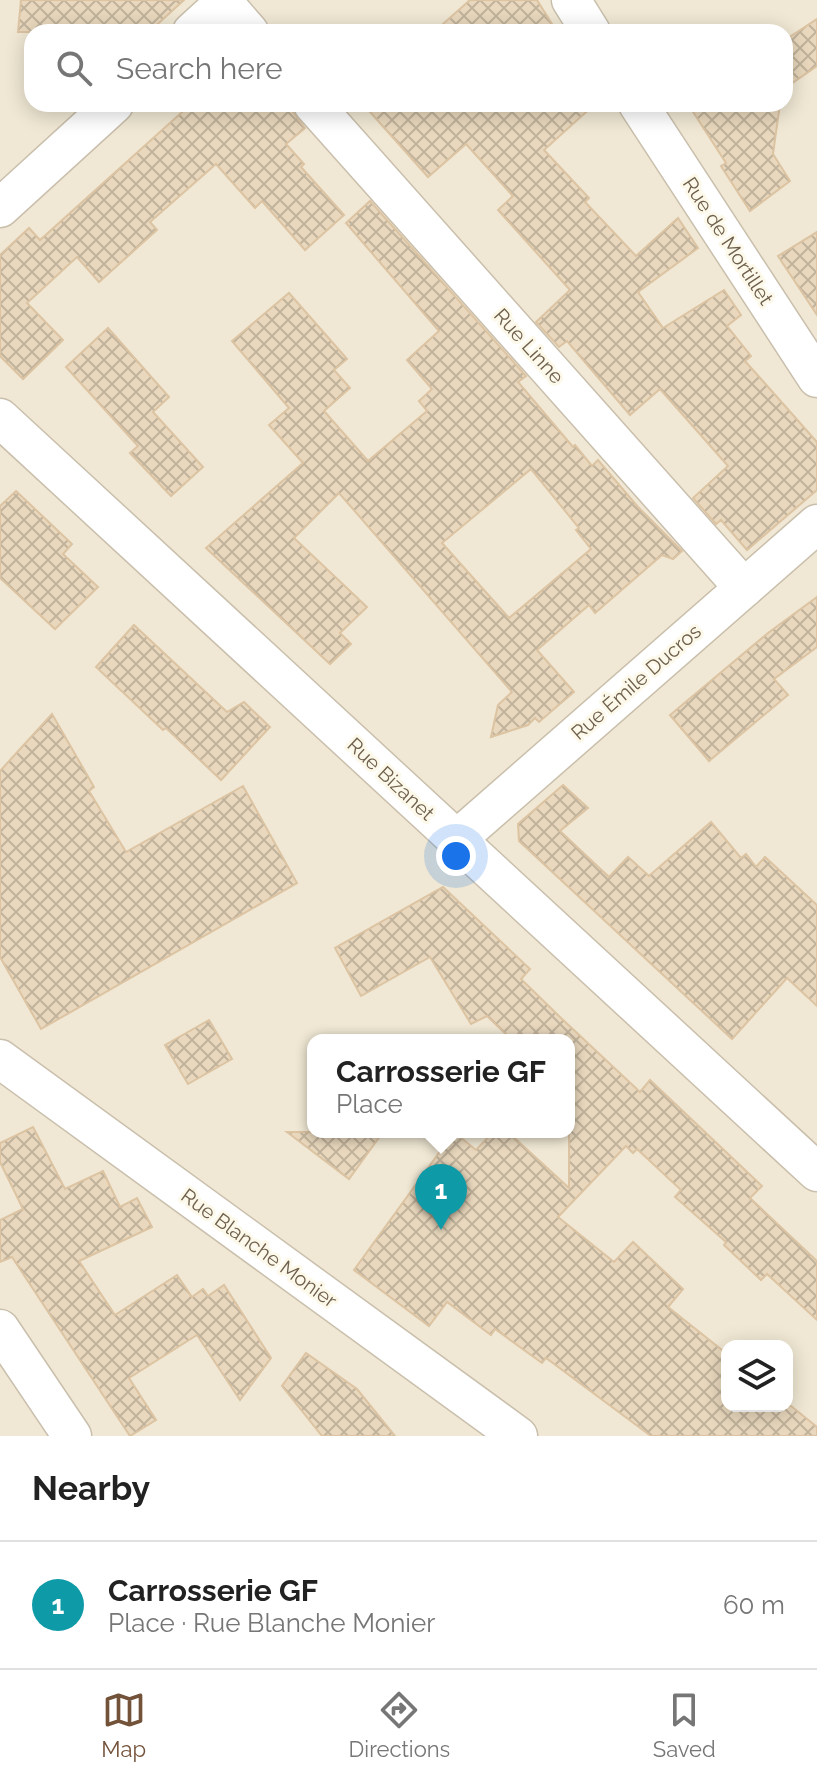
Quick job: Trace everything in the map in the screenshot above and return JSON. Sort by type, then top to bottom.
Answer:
[{"type":"street","points":[[571,0],[586,24]]},
{"type":"street","points":[[201,24],[226,2],[243,24]]},
{"type":"street","points":[[0,208],[105,112]]},
{"type":"street","name":"Rue Linne","points":[[320,112],[744,588]]},
{"type":"street","name":"Rue de Mortillet","points":[[643,112],[817,378]]},
{"type":"street","name":"Rue Bizanet","points":[[0,418],[817,1172]]},
{"type":"street","name":"Rue Émile Ducros","points":[[456,840],[817,524]]},
{"type":"street","name":"Rue Blanche Monier","points":[[0,1059],[518,1436]]},
{"type":"street","points":[[0,1329],[72,1436]]},
{"type":"shaded area","points":[[0,0],[817,0],[817,1436],[0,1436]]},
{"type":"building","points":[[21,0],[184,0],[158,24],[24,24],[24,32],[18,32]]},
{"type":"building","points":[[470,0],[537,0],[552,24],[443,24]]},
{"type":"building","points":[[817,19],[817,66],[793,82],[793,35]]},
{"type":"building","points":[[182,112],[293,112],[305,128],[286,144],[304,164],[301,167],[344,215],[305,250],[262,201],[255,208],[216,164],[150,222],[157,230],[99,282],[77,257],[27,303],[63,340],[23,379],[0,356],[0,255],[29,228],[40,240]]},
{"type":"building","points":[[370,112],[586,112],[544,150],[589,198],[585,202],[636,256],[678,218],[698,248],[638,292],[663,328],[724,290],[741,315],[727,326],[751,356],[745,361],[817,442],[817,490],[747,550],[721,520],[716,524],[693,498],[728,466],[660,389],[630,415],[567,341],[559,347],[536,322],[570,290],[498,210],[513,196],[466,144],[428,177]]},
{"type":"building","points":[[693,112],[779,112],[773,154],[790,181],[750,211],[721,166],[726,163]]},
{"type":"building","points":[[370,201],[526,376],[518,382],[573,447],[575,445],[592,466],[598,460],[638,507],[682,551],[673,559],[662,555],[595,613],[589,605],[537,650],[574,692],[539,722],[535,718],[528,725],[491,737],[498,705],[512,692],[339,493],[294,538],[367,607],[340,633],[351,644],[330,664],[206,548],[303,463],[269,425],[289,408],[232,341],[289,293],[347,359],[334,370],[350,388],[324,411],[368,461],[427,411],[419,401],[432,389],[407,360],[439,331],[346,223]],"holes":[[[531,469],[579,528],[576,530],[591,549],[509,618],[442,543]]]},
{"type":"building","points":[[817,232],[817,315],[778,256]]},
{"type":"building","points":[[108,328],[169,397],[153,412],[203,467],[171,496],[130,453],[138,446],[66,367]]},
{"type":"building","points":[[16,491],[72,544],[63,554],[98,587],[55,629],[0,578],[0,506]]},
{"type":"building","points":[[817,597],[817,647],[774,679],[788,695],[709,761],[670,715],[768,633]]},
{"type":"building","points":[[134,625],[227,712],[244,702],[270,727],[221,780],[96,667]]},
{"type":"building","points":[[52,714],[94,787],[89,791],[126,852],[243,786],[297,883],[41,1029],[0,957],[0,771]]},
{"type":"building","points":[[563,785],[588,808],[560,831],[609,877],[628,857],[649,876],[711,822],[741,858],[746,854],[756,867],[765,857],[817,905],[817,1006],[787,978],[732,1039],[519,841],[518,824]]},
{"type":"building","points":[[443,887],[530,969],[521,979],[561,1018],[640,1092],[650,1080],[762,1186],[750,1198],[817,1261],[817,1320],[767,1274],[761,1280],[724,1245],[726,1242],[675,1197],[681,1190],[637,1149],[633,1153],[626,1146],[558,1217],[614,1262],[633,1242],[683,1289],[668,1307],[721,1349],[721,1412],[793,1412],[793,1408],[817,1427],[817,1436],[651,1436],[546,1358],[542,1363],[495,1329],[491,1335],[447,1302],[429,1326],[354,1270],[450,1138],[461,1138],[476,1150],[487,1138],[515,1138],[569,1188],[569,1138],[575,1138],[575,1034],[506,1034],[487,1016],[471,1024],[430,957],[361,996],[335,948]]},
{"type":"building","points":[[209,1020],[232,1059],[188,1084],[165,1045]]},
{"type":"building","points":[[33,1127],[65,1189],[103,1171],[120,1207],[137,1198],[152,1227],[79,1261],[115,1315],[177,1275],[192,1297],[203,1289],[208,1296],[224,1285],[271,1358],[240,1400],[197,1335],[129,1378],[156,1420],[130,1436],[12,1257],[0,1262],[0,1220],[23,1209],[0,1162],[0,1143]]},
{"type":"building","points":[[287,1132],[307,1132],[307,1138],[379,1138],[349,1179]]},
{"type":"building","points":[[306,1353],[357,1389],[395,1436],[322,1436],[282,1386]]},
{"type":"place","name":"Carrosserie GF","points":[[441,1230]]}]
